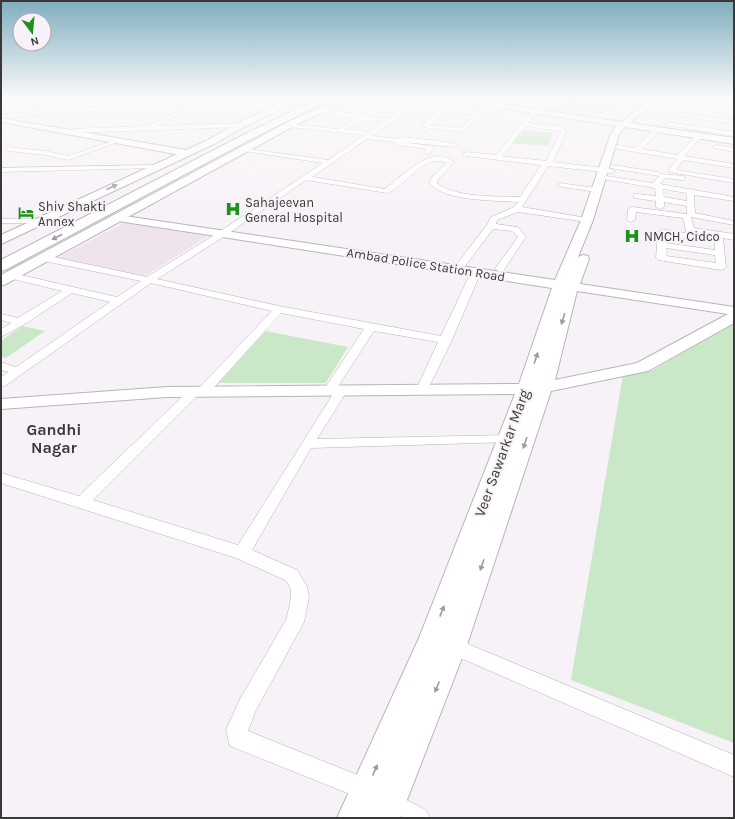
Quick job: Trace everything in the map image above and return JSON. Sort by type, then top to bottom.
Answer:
[{"type":"highway","points":[[1,254],[227,136]]},
{"type":"highway","points":[[1,266],[247,136]]},
{"type":"highway","points":[[175,186],[187,168]]},
{"type":"main road","points":[[1,240],[154,167],[224,136]]},
{"type":"main road","points":[[1,281],[268,136]]},
{"type":"street","points":[[96,136],[186,153]]},
{"type":"street","points":[[1,383],[119,300],[368,136]]},
{"type":"street","points":[[369,136],[400,141],[404,139],[454,145]]},
{"type":"street","points":[[498,157],[515,136]]},
{"type":"street","points":[[462,264],[491,226],[494,219],[517,209],[547,163],[561,136]]},
{"type":"street","name":"Veer Sawarkar Marg","points":[[606,175],[614,136]]},
{"type":"street","name":"Veer Sawarkar Marg","points":[[387,811],[454,645],[567,282],[621,136]]},
{"type":"street","points":[[637,150],[653,136]]},
{"type":"street","points":[[699,136],[679,156],[681,158],[672,171],[734,181]]},
{"type":"street","points":[[1,149],[45,152],[68,158],[118,141]]},
{"type":"street","points":[[400,141],[398,143],[432,148],[426,153]]},
{"type":"street","points":[[692,174],[717,147],[734,146]]},
{"type":"street","points":[[618,147],[679,156],[702,162],[734,166]]},
{"type":"street","points":[[717,147],[734,150]]},
{"type":"street","points":[[717,147],[734,156]]},
{"type":"street","points":[[1,154],[9,149]]},
{"type":"street","points":[[244,149],[329,162]]},
{"type":"street","points":[[466,154],[547,163],[639,183],[659,180],[690,192],[734,199]]},
{"type":"street","points":[[305,178],[387,191],[424,161],[441,159],[451,162],[433,183],[439,188],[468,196],[523,200]]},
{"type":"street","points":[[1,170],[154,167]]},
{"type":"street","points":[[562,185],[606,175],[659,180],[734,194]]},
{"type":"street","points":[[659,180],[665,176],[734,188]]},
{"type":"street","points":[[659,180],[660,210]]},
{"type":"street","points":[[636,205],[639,183]]},
{"type":"street","points":[[690,192],[691,215],[734,222]]},
{"type":"street","points":[[637,196],[690,204]]},
{"type":"street","points":[[724,204],[734,206]]},
{"type":"street","points":[[517,209],[541,213],[587,231]]},
{"type":"street","points":[[631,220],[632,209],[687,217],[690,230],[688,236],[662,232],[661,258],[721,267],[718,235]]},
{"type":"street","points":[[536,224],[541,213]]},
{"type":"street","name":"Ambad Police Station Road","points":[[122,216],[500,269],[734,311]]},
{"type":"street","points":[[1,221],[40,221]]},
{"type":"street","points":[[491,226],[515,229],[522,237],[500,269]]},
{"type":"street","points":[[690,230],[734,237]]},
{"type":"street","name":"Ambad Police Station Road","points":[[225,231],[476,272],[567,282],[734,305]]},
{"type":"street","points":[[661,246],[720,253]]},
{"type":"street","points":[[44,258],[279,309],[446,340]]},
{"type":"street","points":[[422,390],[476,272]]},
{"type":"street","points":[[12,276],[119,300]]},
{"type":"street","points":[[1,334],[71,289]]},
{"type":"street","points":[[82,502],[198,392],[279,309]]},
{"type":"street","points":[[1,317],[21,322]]},
{"type":"street","points":[[1,404],[167,392],[535,388],[642,367],[734,317]]},
{"type":"street","points":[[242,553],[307,444],[371,327]]},
{"type":"street","points":[[1,366],[18,371]]},
{"type":"street","name":"Veer Sawarkar Marg","points":[[353,818],[367,790],[432,638],[508,440],[535,388]]},
{"type":"street","points":[[307,444],[508,440]]},
{"type":"street","points":[[1,478],[242,553],[292,575],[299,585],[300,596],[295,622],[247,706],[237,730],[238,738],[367,790]]},
{"type":"street","points":[[432,638],[454,645],[734,766]]},
{"type":"street","points":[[387,811],[418,818]]},
{"type":"shaded area","points":[[124,223],[208,236],[145,276],[54,260]]},
{"type":"green space","points":[[517,136],[552,136],[548,146],[510,143]]},
{"type":"green space","points":[[734,319],[734,743],[571,680],[623,375],[653,370],[695,345]]},
{"type":"green space","points":[[22,326],[45,331],[6,358],[1,357],[1,341]]},
{"type":"green space","points":[[265,331],[348,347],[326,383],[219,383]]},
{"type":"place","name":"Sahajeevan General Hospital","points":[[233,209]]},
{"type":"place","name":"Shiv Shakti Annex","points":[[26,213]]},
{"type":"place","name":"NMCH, Cidco","points":[[632,236]]},
{"type":"district","name":"Gandhi Nagar","points":[[54,438]]}]
